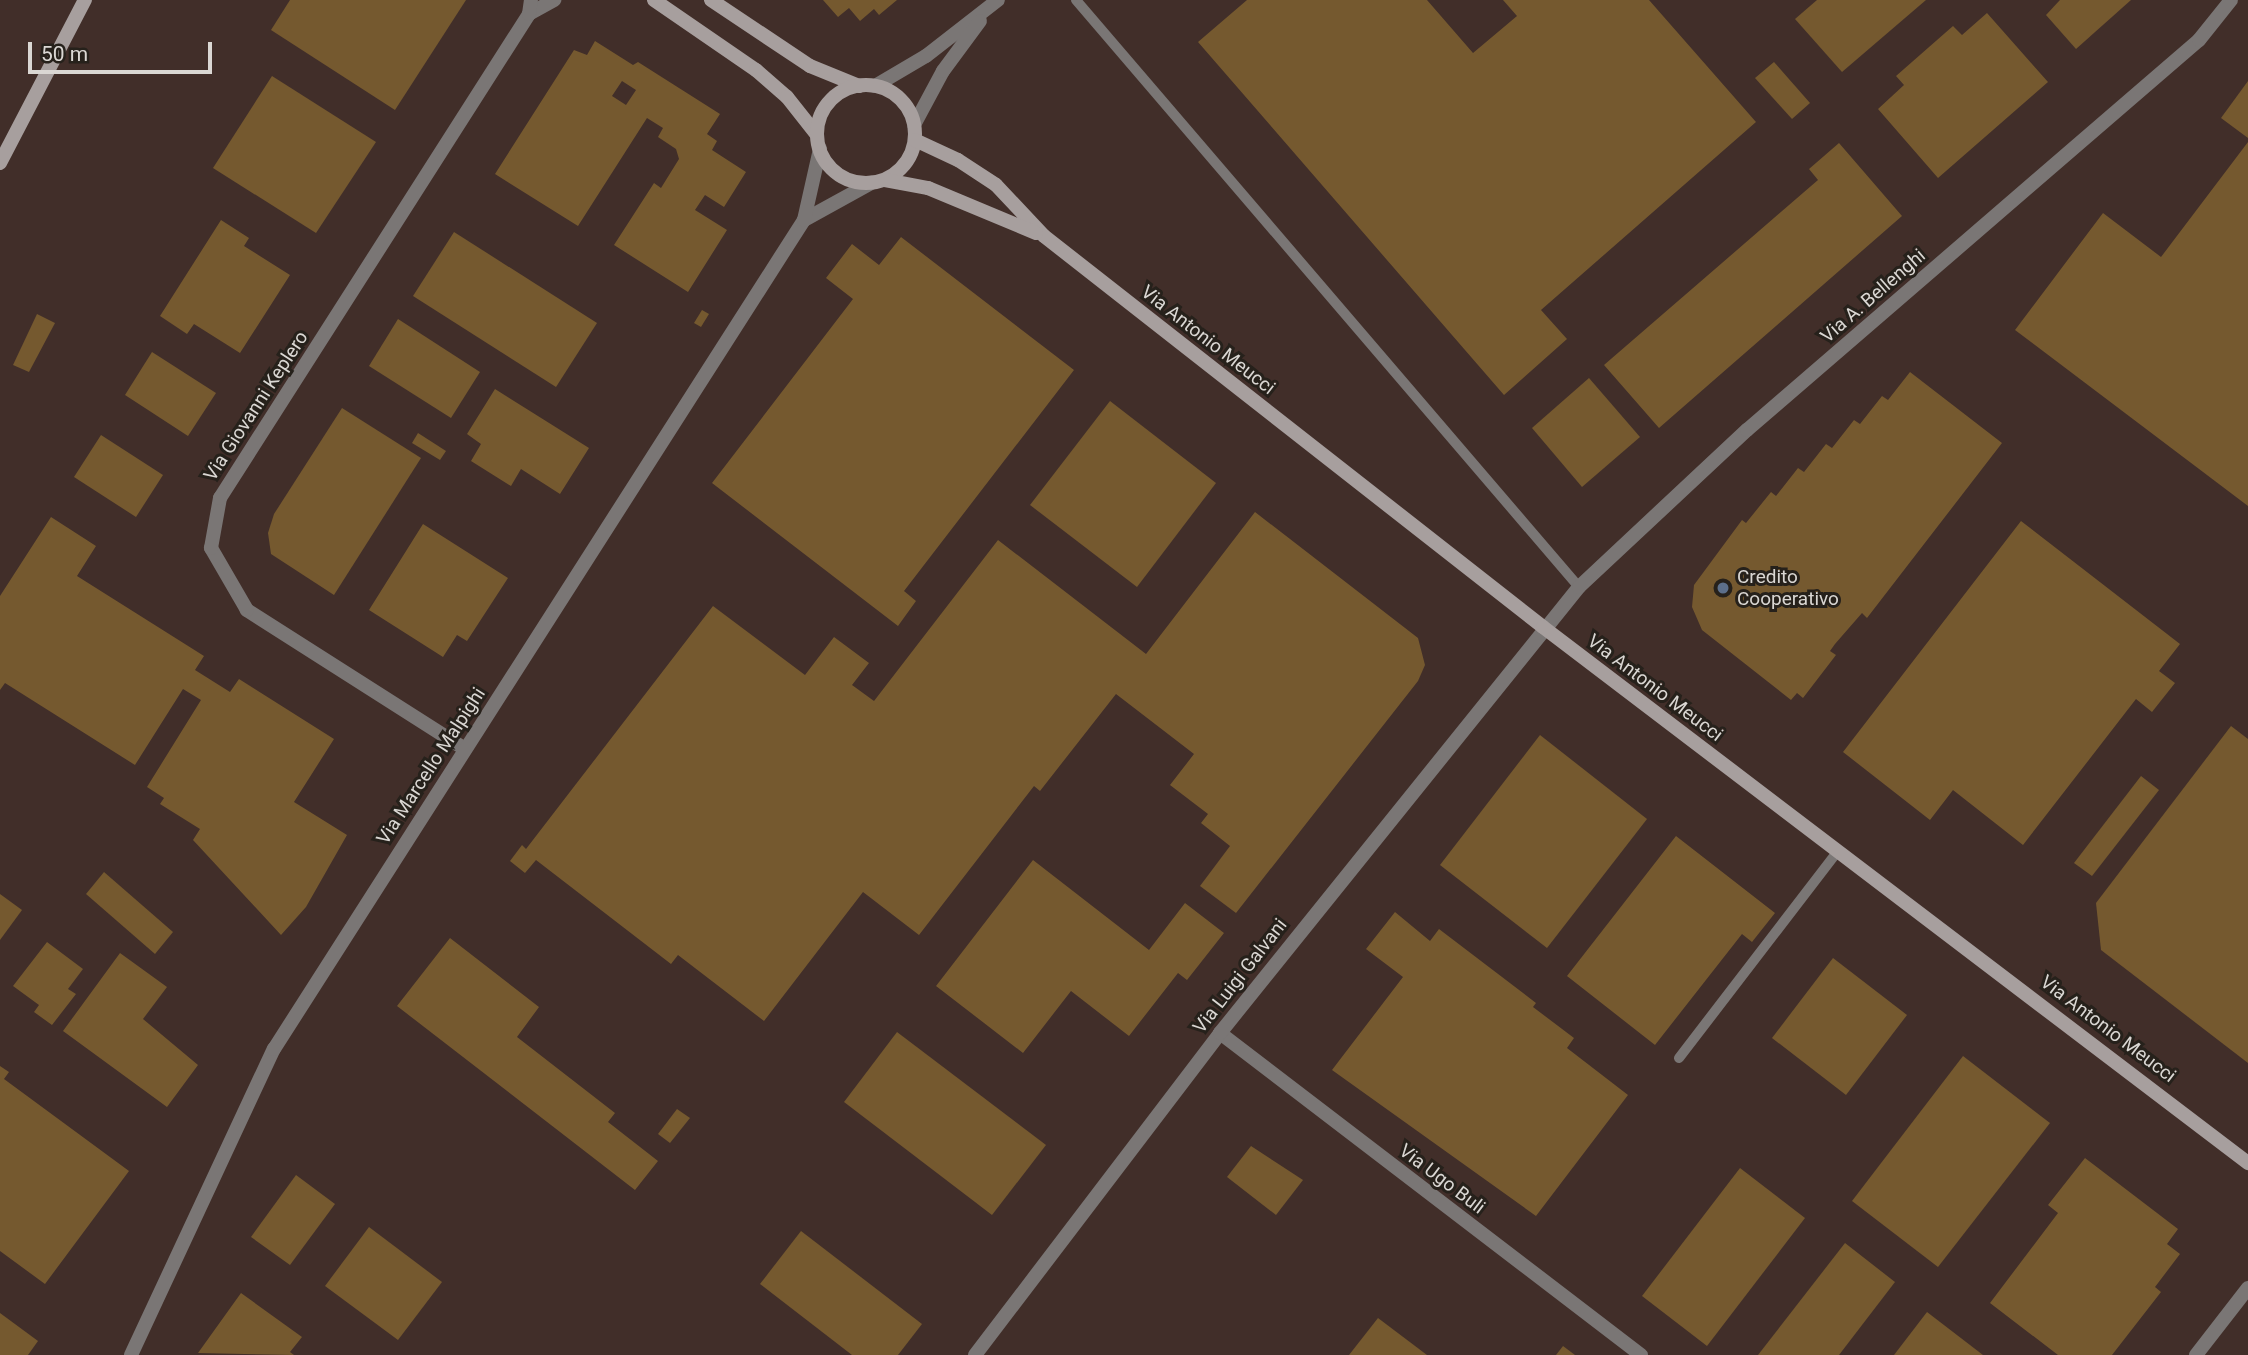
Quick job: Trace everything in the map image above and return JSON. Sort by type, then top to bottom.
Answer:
[{"type":"street","points":[[0,163],[85,0]]},
{"type":"street","name":"Via Giovanni Keplero","points":[[465,749],[247,610],[211,548],[220,498],[530,7],[554,0]]},
{"type":"street","points":[[654,0],[756,70],[787,97],[836,173],[878,181],[903,166],[915,132],[943,71],[995,3]]},
{"type":"street","points":[[711,0],[810,66],[859,86],[875,86],[901,99],[915,132]]},
{"type":"street","name":"Via A. Bellenghi","points":[[1543,627],[1579,587],[1747,430],[2199,40],[2231,0]]},
{"type":"street","points":[[875,86],[926,56],[995,3]]},
{"type":"street","points":[[818,142],[822,115],[834,97],[859,86]]},
{"type":"street","name":"Via Antonio Meucci","points":[[915,132],[996,185],[1044,236],[1543,627],[2248,1163]]},
{"type":"street","name":"Via Marcello Malpighi","points":[[131,1355],[274,1049],[804,220],[818,142]]},
{"type":"street","name":"Via Marcello Malpighi","points":[[804,220],[878,181]]},
{"type":"street","name":"Via Antonio Meucci","points":[[878,181],[928,188],[1044,236]]},
{"type":"street","name":"Via Luigi Galvani","points":[[975,1355],[1220,1032],[1543,627]]},
{"type":"street","name":"Via Ugo Buli","points":[[1220,1032],[1641,1355]]},
{"type":"street","points":[[2196,1355],[2248,1288]]},
{"type":"lane","points":[[1076,0],[1579,587]]},
{"type":"lane","points":[[1679,1058],[1838,851]]},
{"type":"shaded area","points":[[0,0],[2248,0],[2248,1355],[0,1355]]},
{"type":"building","points":[[290,0],[466,0],[395,110],[271,30]]},
{"type":"building","points":[[823,0],[897,0],[879,15],[874,9],[860,21],[849,8],[838,17]]},
{"type":"building","points":[[1247,0],[1427,0],[1473,53],[1517,16],[1503,0],[1649,0],[1756,122],[1541,310],[1567,339],[1504,395],[1198,42]]},
{"type":"building","points":[[1817,0],[1926,0],[1842,72],[1795,19]]},
{"type":"building","points":[[2060,0],[2131,0],[2076,49],[2046,15]]},
{"type":"building","points":[[1987,13],[2048,82],[1938,178],[1878,109],[1904,85],[1896,76],[1953,26],[1962,35]]},
{"type":"building","points":[[595,41],[633,65],[638,62],[720,114],[707,134],[717,141],[712,150],[746,172],[724,207],[705,195],[695,210],[727,230],[688,292],[614,245],[654,183],[661,188],[679,159],[676,149],[658,137],[663,128],[647,118],[578,226],[495,174],[574,50],[587,55]],"holes":[[[622,81],[636,90],[626,105],[612,96]]]},
{"type":"building","points":[[1774,62],[1810,103],[1792,119],[1755,78]]},
{"type":"building","points":[[272,76],[376,142],[316,233],[213,168]]},
{"type":"building","points":[[2248,81],[2248,138],[2221,118]]},
{"type":"building","points":[[2248,142],[2248,506],[2015,330],[2103,213],[2161,257]]},
{"type":"building","points":[[1839,143],[1902,216],[1659,428],[1604,365],[1818,180],[1809,169]]},
{"type":"building","points":[[221,220],[249,238],[244,246],[290,275],[240,353],[194,324],[187,334],[160,316]]},
{"type":"building","points":[[454,232],[597,323],[556,387],[413,296]]},
{"type":"building","points":[[901,237],[1074,370],[904,591],[916,601],[898,626],[712,483],[853,299],[826,278],[852,244],[879,265]]},
{"type":"building","points":[[702,310],[709,314],[701,327],[694,323]]},
{"type":"building","points":[[37,314],[55,323],[29,372],[13,365]]},
{"type":"building","points":[[398,319],[480,372],[451,418],[369,366]]},
{"type":"building","points":[[152,352],[216,393],[188,436],[125,395]]},
{"type":"building","points":[[1910,372],[2002,443],[1867,618],[1862,613],[1835,644],[1830,651],[1836,655],[1803,698],[1797,693],[1791,700],[1702,630],[1692,607],[1694,585],[1742,520],[1746,523],[1771,492],[1776,496],[1798,468],[1804,472],[1826,444],[1832,448],[1854,420],[1860,424],[1882,396],[1888,400]]},
{"type":"building","points":[[1589,378],[1640,437],[1582,487],[1532,428]]},
{"type":"building","points":[[495,389],[589,448],[560,494],[521,469],[511,486],[471,461],[481,444],[467,434]]},
{"type":"building","points":[[1110,401],[1216,483],[1137,587],[1030,505]]},
{"type":"building","points":[[342,408],[421,458],[334,595],[271,554],[268,533],[274,514]]},
{"type":"building","points":[[418,433],[446,451],[440,460],[412,443]]},
{"type":"building","points":[[101,435],[163,475],[136,517],[74,477]]},
{"type":"building","points":[[1255,512],[1418,638],[1425,665],[1418,681],[1236,913],[1200,886],[1230,846],[1201,823],[1208,814],[1170,785],[1194,754],[1116,694],[1040,791],[1034,786],[919,935],[863,892],[764,1021],[678,955],[671,964],[536,860],[525,873],[510,861],[522,845],[526,849],[713,606],[805,675],[834,637],[869,663],[852,685],[874,701],[998,540],[1146,654]]},
{"type":"building","points":[[51,517],[96,546],[77,576],[204,656],[195,670],[230,692],[239,679],[334,739],[294,802],[347,835],[306,907],[281,935],[193,840],[200,829],[160,804],[164,798],[147,787],[201,700],[183,689],[135,765],[5,683],[0,690],[0,596]]},
{"type":"building","points":[[2021,521],[2180,644],[2159,671],[2175,683],[2152,712],[2136,699],[2023,845],[1953,790],[1930,820],[1843,752]]},
{"type":"building","points":[[423,524],[508,578],[467,641],[457,635],[443,657],[369,610]]},
{"type":"building","points":[[2231,726],[2248,739],[2248,1063],[2101,950],[2096,903]]},
{"type":"building","points":[[1540,735],[1647,819],[1547,948],[1440,865]]},
{"type":"building","points":[[2141,776],[2159,790],[2092,876],[2074,863]]},
{"type":"building","points":[[1676,836],[1775,913],[1752,942],[1742,934],[1655,1045],[1567,976]]},
{"type":"building","points":[[1033,860],[1149,950],[1185,903],[1224,933],[1187,980],[1178,973],[1129,1036],[1071,991],[1023,1053],[936,986]]},
{"type":"building","points":[[104,872],[173,932],[155,954],[86,894]]},
{"type":"building","points":[[0,894],[22,910],[0,940]]},
{"type":"building","points":[[1395,912],[1430,941],[1439,929],[1536,1003],[1533,1007],[1574,1038],[1567,1048],[1628,1095],[1536,1216],[1332,1070],[1403,977],[1366,949]]},
{"type":"building","points":[[450,938],[539,1007],[517,1037],[615,1113],[608,1122],[658,1161],[635,1190],[397,1006]]},
{"type":"building","points":[[47,942],[83,969],[68,989],[76,994],[52,1025],[34,1012],[39,1005],[13,986]]},
{"type":"building","points":[[120,953],[167,987],[143,1019],[198,1065],[167,1107],[63,1031]]},
{"type":"building","points":[[1833,958],[1907,1015],[1846,1095],[1772,1038]]},
{"type":"building","points":[[897,1032],[1046,1145],[992,1215],[844,1102]]},
{"type":"building","points":[[1963,1056],[2050,1123],[1938,1267],[1852,1201]]},
{"type":"building","points":[[0,1066],[9,1072],[4,1079],[129,1171],[45,1284],[0,1251]]},
{"type":"building","points":[[677,1109],[690,1118],[670,1143],[658,1134]]},
{"type":"building","points":[[1251,1146],[1303,1180],[1276,1215],[1227,1177]]},
{"type":"building","points":[[2085,1158],[2178,1229],[2167,1244],[2180,1254],[2155,1287],[2161,1292],[2112,1355],[2058,1355],[1990,1303],[2058,1213],[2048,1205]]},
{"type":"building","points":[[1740,1168],[1805,1218],[1707,1346],[1642,1296]]},
{"type":"building","points":[[296,1175],[335,1204],[290,1265],[251,1237]]},
{"type":"building","points":[[369,1227],[442,1282],[398,1340],[325,1286]]},
{"type":"building","points":[[801,1231],[922,1324],[898,1355],[852,1355],[760,1284]]},
{"type":"building","points":[[1845,1243],[1895,1282],[1839,1355],[1758,1355]]},
{"type":"building","points":[[241,1293],[302,1337],[290,1352],[294,1355],[198,1353]]},
{"type":"building","points":[[1927,1312],[1983,1355],[1894,1355]]},
{"type":"building","points":[[0,1313],[38,1341],[28,1355],[0,1355]]},
{"type":"building","points":[[1378,1318],[1427,1355],[1349,1355]]},
{"type":"building","points":[[1563,1346],[1575,1355],[1556,1355]]},
{"type":"place","name":"Credito Cooperativo","points":[[1723,588]]}]
